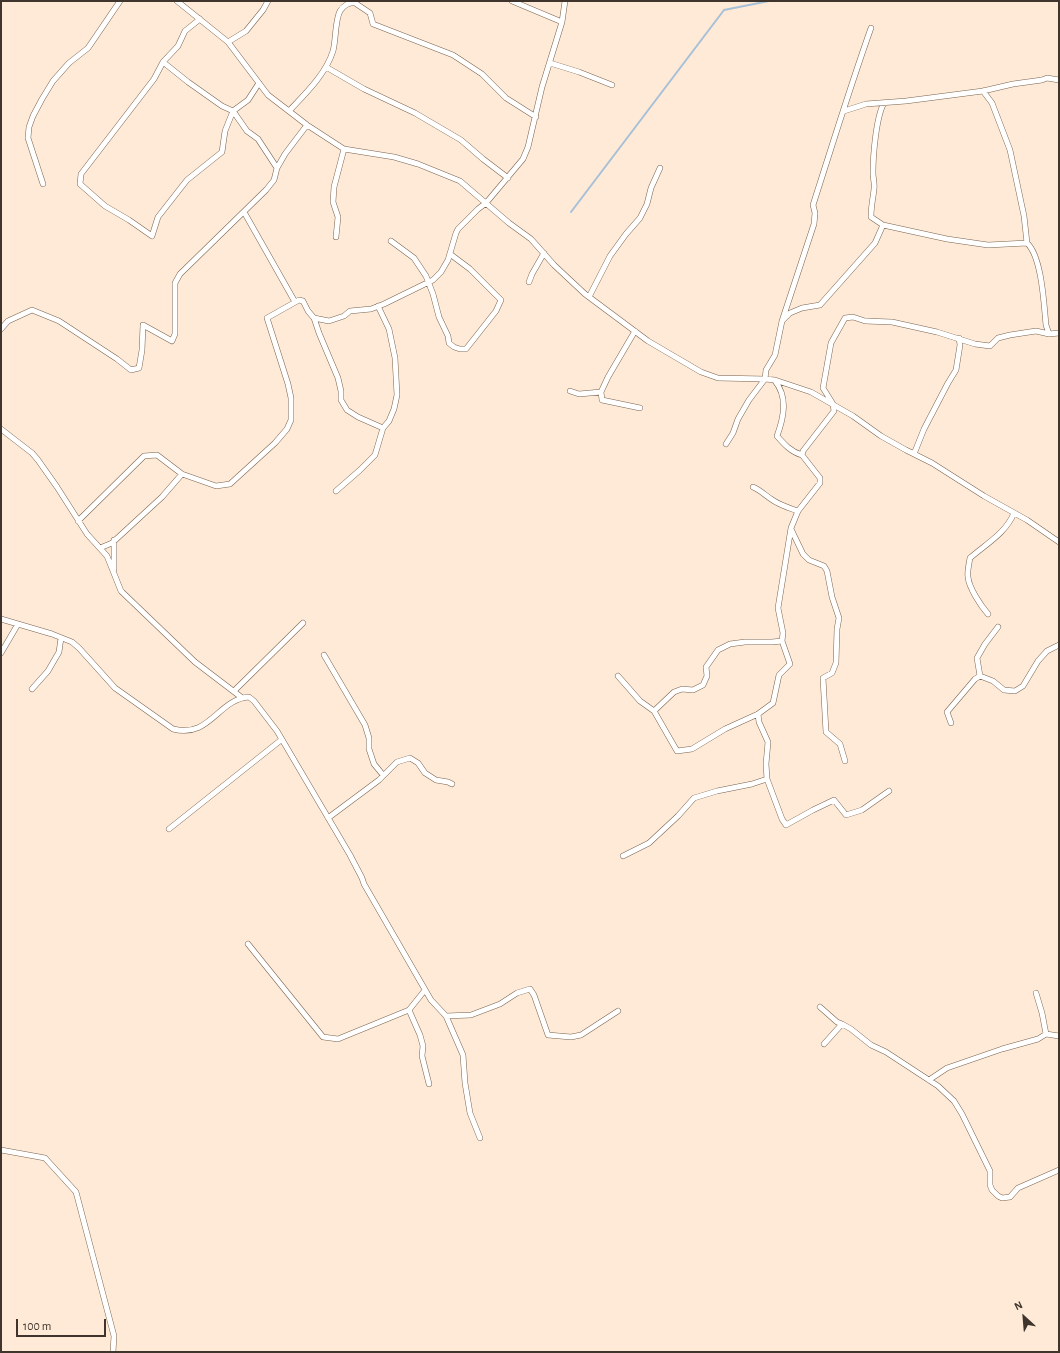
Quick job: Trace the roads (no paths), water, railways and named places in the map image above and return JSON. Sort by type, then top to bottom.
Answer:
[{"type":"street","points":[[43,184],[28,138],[29,127],[33,116],[53,81],[69,63],[88,48],[120,1]]},
{"type":"street","points":[[177,1],[228,42],[268,95],[307,125],[344,149],[394,157],[418,164],[460,181],[508,223],[531,239],[589,297],[648,341],[701,372],[718,378],[775,380],[812,392],[881,436],[932,463],[1059,542]]},
{"type":"street","points":[[228,42],[246,31],[263,10],[268,1]]},
{"type":"street","points":[[512,1],[562,22]]},
{"type":"street","points":[[314,318],[329,321],[344,316],[350,311],[371,309],[433,280],[446,266],[458,229],[486,203],[508,178],[523,159],[528,148],[542,87],[562,22],[565,1]]},
{"type":"street","points":[[289,111],[315,83],[326,67],[333,52],[340,11],[349,3],[356,2],[370,13],[373,24],[453,55],[482,74],[506,98],[536,117]]},
{"type":"street","points":[[200,19],[185,32],[178,46],[163,62],[154,79],[81,174],[80,184],[105,206],[152,236],[158,217],[187,180],[222,152],[225,130],[233,111],[248,100],[259,83]]},
{"type":"street","points":[[726,444],[734,434],[738,419],[765,379],[766,370],[774,355],[782,321],[814,224],[815,213],[813,205],[844,111],[850,88],[871,28]]},
{"type":"street","points":[[163,62],[222,106],[233,111],[247,131],[258,139],[277,168]]},
{"type":"street","points":[[550,63],[579,72],[612,85]]},
{"type":"street","points":[[326,67],[364,90],[416,113],[461,140],[508,178]]},
{"type":"street","points":[[844,111],[866,104],[924,99],[983,91],[1047,78],[1059,80]]},
{"type":"street","points":[[983,91],[992,103],[1010,150],[1024,216],[1027,243]]},
{"type":"street","points":[[884,102],[878,123],[873,160],[875,188],[871,203],[871,217],[883,225],[988,245],[1027,243],[1032,247],[1037,260],[1049,334]]},
{"type":"street","points":[[1,329],[8,321],[32,310],[59,321],[117,359],[131,370],[139,368],[142,350],[143,325],[172,341],[175,334],[175,283],[180,274],[266,190],[274,180],[277,168],[285,154],[307,125]]},
{"type":"street","points":[[336,237],[338,217],[333,202],[334,187],[344,149]]},
{"type":"street","points":[[589,297],[610,256],[640,218],[647,204],[660,168]]},
{"type":"street","points":[[244,212],[295,302]]},
{"type":"street","points":[[782,321],[790,313],[802,308],[820,305],[875,243],[883,225]]},
{"type":"street","points":[[390,241],[414,258],[426,276],[439,317],[448,336],[449,342],[454,348],[466,349],[496,311],[501,300],[470,269],[450,254]]},
{"type":"street","points":[[529,282],[544,253]]},
{"type":"street","points":[[78,522],[144,456],[157,455],[182,474],[216,486],[230,484],[275,443],[291,420],[291,398],[267,318],[299,300],[304,301],[308,311],[314,318],[338,378],[341,391],[341,400],[347,410],[383,428]]},
{"type":"street","points":[[336,491],[375,455],[376,446],[383,428],[389,421],[397,395],[396,364],[389,329],[378,306]]},
{"type":"street","points":[[802,455],[803,451],[834,411],[833,404],[823,388],[831,343],[845,318],[853,317],[866,321],[892,322],[937,332],[975,344],[990,346],[998,338],[1010,335],[1036,331],[1049,334],[1059,333]]},
{"type":"street","points":[[635,331],[601,392],[602,400],[640,408]]},
{"type":"street","points":[[914,454],[924,429],[948,382],[956,370],[960,345],[959,338]]},
{"type":"street","points":[[618,676],[640,701],[654,711],[677,751],[692,748],[725,729],[758,714],[773,703],[780,676],[790,664],[782,641],[783,633],[778,608],[791,528],[798,511],[820,483],[820,478],[802,455],[793,452],[777,436],[782,422],[784,400],[781,388],[775,380]]},
{"type":"street","points":[[570,391],[579,394],[601,392]]},
{"type":"street","points":[[1,429],[32,453],[38,460],[57,487],[78,522],[108,556],[121,591],[195,662],[241,697]]},
{"type":"street","points":[[100,548],[112,543],[162,497],[182,474]]},
{"type":"street","points":[[753,487],[785,507],[798,511]]},
{"type":"street","points":[[988,614],[973,590],[968,577],[970,558],[1002,532],[1011,520],[1014,513]]},
{"type":"street","points":[[791,528],[803,554],[809,560],[824,566],[827,571],[832,597],[839,618],[837,629],[836,663],[832,673],[823,678],[826,732],[840,744],[845,761]]},
{"type":"street","points":[[114,540],[114,572]]},
{"type":"street","points":[[1,619],[52,634],[72,642],[115,688],[173,729],[189,731],[200,728],[234,700],[241,697],[248,697],[254,701],[277,731],[350,855],[364,884],[431,1000],[446,1016],[463,1055],[470,1113],[480,1138]]},
{"type":"street","points":[[234,691],[303,623]]},
{"type":"street","points":[[1,653],[18,624]]},
{"type":"street","points":[[980,676],[977,658],[985,644],[998,627]]},
{"type":"street","points":[[32,689],[48,671],[59,652],[61,638]]},
{"type":"street","points":[[654,711],[674,692],[682,689],[693,690],[704,685],[707,676],[706,667],[718,650],[730,644],[782,641]]},
{"type":"street","points":[[980,676],[993,681],[1004,690],[1015,691],[1023,686],[1038,661],[1047,651],[1059,644]]},
{"type":"street","points":[[324,655],[365,725],[369,738],[369,749],[374,764],[383,776]]},
{"type":"street","points":[[951,723],[947,712],[975,679],[980,676]]},
{"type":"street","points":[[758,714],[759,722],[768,742],[766,764],[767,779],[782,819],[786,825],[834,800],[846,815],[862,810],[889,791]]},
{"type":"street","points":[[169,829],[281,740]]},
{"type":"street","points":[[328,818],[383,776],[396,762],[410,758],[418,763],[425,773],[436,780],[452,784]]},
{"type":"street","points":[[623,856],[649,843],[678,816],[694,798],[716,791],[752,784],[767,779]]},
{"type":"street","points":[[248,944],[323,1037],[338,1039],[409,1010],[425,990]]},
{"type":"street","points":[[446,1016],[471,1015],[500,1004],[517,994],[530,990],[534,995],[548,1035],[571,1037],[581,1035],[618,1011]]},
{"type":"street","points":[[1036,993],[1046,1034]]},
{"type":"street","points":[[820,1007],[837,1022],[851,1029],[871,1045],[886,1052],[938,1086],[958,1105],[990,1171],[990,1185],[992,1190],[998,1196],[1002,1198],[1010,1197],[1018,1188],[1059,1170]]},
{"type":"street","points":[[409,1010],[423,1046],[422,1056],[429,1084]]},
{"type":"street","points":[[824,1044],[842,1024]]},
{"type":"street","points":[[928,1080],[947,1068],[1002,1049],[1038,1039],[1046,1034],[1059,1036]]},
{"type":"street","points":[[1,1150],[45,1158],[76,1192],[114,1336],[113,1352]]},
{"type":"waterway","points":[[571,212],[724,10],[769,1]]}]
